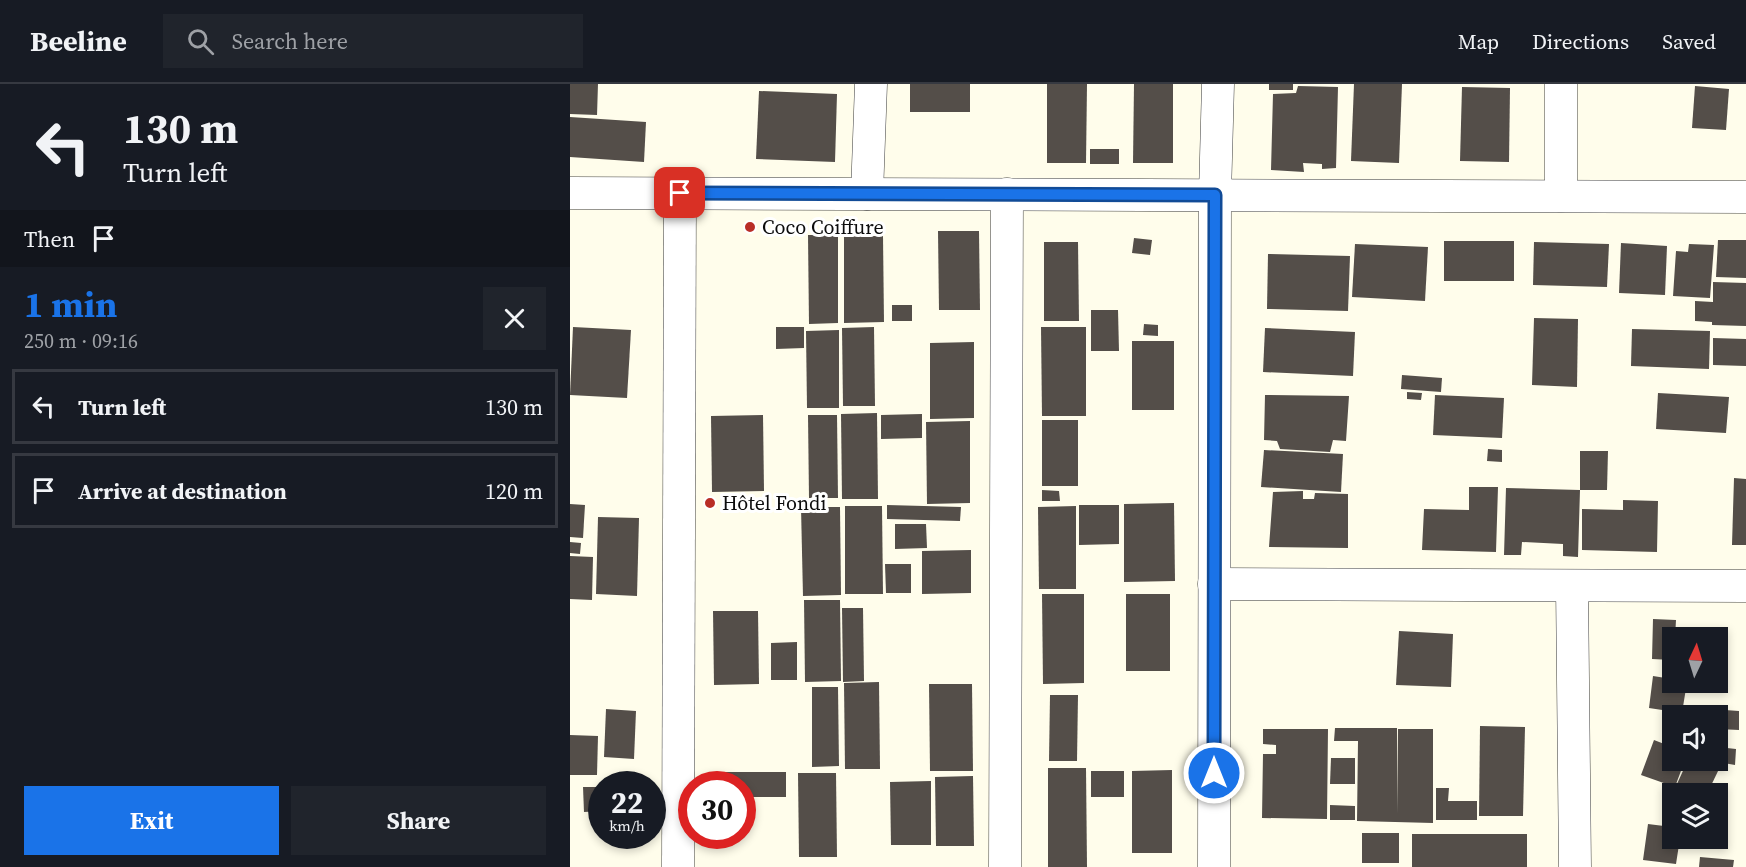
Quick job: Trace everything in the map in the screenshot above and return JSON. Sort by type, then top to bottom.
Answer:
[{"type":"street","points":[[867,194],[871,84]]},
{"type":"street","points":[[1214,867],[1215,195],[1218,84]]},
{"type":"street","points":[[1561,84],[1561,196]]},
{"type":"street","points":[[570,193],[1746,197]]},
{"type":"street","points":[[678,867],[680,193]]},
{"type":"street","points":[[1005,867],[1007,194]]},
{"type":"street","points":[[1214,584],[1746,586]]},
{"type":"street","points":[[1572,586],[1575,867]]},
{"type":"building","points":[[570,84],[598,84],[597,115],[570,114]]},
{"type":"building","points":[[910,84],[970,84],[970,112],[910,112]]},
{"type":"building","points":[[1047,84],[1087,84],[1086,163],[1047,163]]},
{"type":"building","points":[[1134,84],[1173,84],[1173,163],[1133,163]]},
{"type":"building","points":[[1269,84],[1293,84],[1293,90],[1269,90]]},
{"type":"building","points":[[1354,84],[1402,84],[1399,163],[1351,161]]},
{"type":"building","points":[[1298,86],[1338,87],[1336,168],[1322,169],[1322,164],[1303,163],[1304,172],[1271,170],[1273,94],[1296,93]]},
{"type":"building","points":[[1695,86],[1729,89],[1726,130],[1692,128]]},
{"type":"building","points":[[1462,87],[1510,88],[1509,162],[1460,161]]},
{"type":"building","points":[[759,91],[837,94],[835,162],[756,159]]},
{"type":"building","points":[[570,117],[646,122],[644,162],[570,157]]},
{"type":"building","points":[[1090,149],[1119,149],[1119,164],[1090,164]]},
{"type":"building","points":[[938,231],[979,231],[980,310],[939,310]]},
{"type":"building","points":[[808,235],[838,235],[838,323],[809,324]]},
{"type":"building","points":[[844,236],[883,236],[884,322],[844,323]]},
{"type":"building","points":[[1134,238],[1152,240],[1150,255],[1132,253]]},
{"type":"building","points":[[1718,240],[1746,240],[1746,278],[1716,277]]},
{"type":"building","points":[[1444,241],[1514,241],[1514,281],[1444,281]]},
{"type":"building","points":[[1044,242],[1078,242],[1079,321],[1044,321]]},
{"type":"building","points":[[1534,242],[1609,244],[1607,287],[1533,285]]},
{"type":"building","points":[[1621,243],[1667,246],[1665,295],[1619,293]]},
{"type":"building","points":[[1355,244],[1428,247],[1425,301],[1352,297]]},
{"type":"building","points":[[1689,244],[1714,245],[1710,298],[1673,296],[1676,251],[1688,252]]},
{"type":"building","points":[[1268,254],[1350,256],[1348,311],[1267,309]]},
{"type":"building","points":[[1713,282],[1746,283],[1746,326],[1712,325],[1712,322],[1695,321],[1695,301],[1713,302]]},
{"type":"building","points":[[892,305],[912,305],[912,321],[892,321]]},
{"type":"building","points":[[1091,310],[1118,310],[1119,351],[1091,351]]},
{"type":"building","points":[[1534,318],[1578,319],[1577,387],[1532,385]]},
{"type":"building","points":[[1144,324],[1158,325],[1158,336],[1143,335]]},
{"type":"building","points":[[573,327],[631,330],[627,398],[570,395]]},
{"type":"building","points":[[776,327],[804,327],[804,348],[776,349]]},
{"type":"building","points":[[874,327],[875,406],[843,406],[842,328]]},
{"type":"building","points":[[1041,327],[1086,327],[1086,416],[1042,416]]},
{"type":"building","points":[[1265,328],[1355,332],[1353,376],[1263,372]]},
{"type":"building","points":[[1632,329],[1710,331],[1709,369],[1631,366]]},
{"type":"building","points":[[839,330],[839,408],[807,408],[806,331]]},
{"type":"building","points":[[1713,338],[1746,339],[1746,366],[1713,365]]},
{"type":"building","points":[[1132,341],[1174,341],[1174,410],[1132,410]]},
{"type":"building","points":[[974,342],[974,418],[930,419],[930,343]]},
{"type":"building","points":[[1402,375],[1442,378],[1441,392],[1401,389]]},
{"type":"building","points":[[1407,392],[1422,393],[1421,400],[1407,399]]},
{"type":"building","points":[[1658,393],[1729,397],[1726,433],[1656,429]]},
{"type":"building","points":[[1265,395],[1349,396],[1346,441],[1333,440],[1330,452],[1280,449],[1277,441],[1264,440]]},
{"type":"building","points":[[1435,395],[1504,398],[1502,438],[1433,435]]},
{"type":"building","points":[[877,413],[878,499],[842,499],[841,414]]},
{"type":"building","points":[[922,414],[922,438],[881,439],[881,415]]},
{"type":"building","points":[[763,415],[764,491],[712,492],[711,416]]},
{"type":"building","points":[[808,415],[837,415],[838,498],[809,498]]},
{"type":"building","points":[[1042,420],[1078,420],[1078,486],[1042,486]]},
{"type":"building","points":[[970,421],[970,503],[927,504],[926,422]]},
{"type":"building","points":[[1488,449],[1502,450],[1502,462],[1487,461]]},
{"type":"building","points":[[1264,450],[1343,454],[1341,492],[1261,487]]},
{"type":"building","points":[[1580,451],[1608,451],[1607,490],[1580,490]]},
{"type":"building","points":[[1734,478],[1746,479],[1746,545],[1732,545]]},
{"type":"building","points":[[1469,487],[1498,487],[1496,552],[1422,550],[1424,509],[1469,510]]},
{"type":"building","points":[[1506,488],[1580,490],[1578,557],[1563,556],[1563,544],[1522,542],[1521,555],[1504,555]]},
{"type":"building","points":[[1042,490],[1059,491],[1060,501],[1042,501]]},
{"type":"building","points":[[1303,491],[1303,499],[1314,499],[1315,493],[1348,494],[1348,548],[1269,547],[1273,492]]},
{"type":"building","points":[[1623,500],[1658,501],[1657,552],[1582,550],[1582,509],[1623,510]]},
{"type":"building","points":[[1174,503],[1175,581],[1124,582],[1124,504]]},
{"type":"building","points":[[570,504],[585,505],[583,538],[570,537]]},
{"type":"building","points":[[887,505],[961,507],[960,521],[887,519]]},
{"type":"building","points":[[1079,505],[1119,505],[1119,544],[1079,545]]},
{"type":"building","points":[[845,506],[882,506],[883,594],[845,594]]},
{"type":"building","points":[[1076,506],[1076,589],[1039,589],[1038,507]]},
{"type":"building","points":[[801,507],[840,507],[841,595],[803,596]]},
{"type":"building","points":[[598,517],[639,518],[637,596],[596,594]]},
{"type":"building","points":[[895,524],[926,524],[927,548],[895,549]]},
{"type":"building","points":[[570,542],[581,543],[580,554],[570,553]]},
{"type":"building","points":[[971,550],[971,593],[922,594],[922,551]]},
{"type":"building","points":[[570,556],[593,557],[592,600],[570,599]]},
{"type":"building","points":[[885,564],[911,564],[911,593],[886,593]]},
{"type":"building","points":[[1042,594],[1084,594],[1084,683],[1043,684]]},
{"type":"building","points":[[1126,594],[1170,594],[1170,671],[1126,671]]},
{"type":"building","points":[[804,600],[840,600],[841,681],[805,682]]},
{"type":"building","points":[[842,608],[863,608],[864,681],[843,682]]},
{"type":"building","points":[[713,611],[758,611],[759,684],[714,685]]},
{"type":"building","points":[[1653,619],[1676,620],[1676,627],[1662,627],[1662,660],[1652,659]]},
{"type":"building","points":[[1399,631],[1453,634],[1451,687],[1396,685]]},
{"type":"building","points":[[797,642],[797,680],[771,680],[771,643]]},
{"type":"building","points":[[1653,676],[1662,677],[1662,693],[1685,693],[1683,705],[1662,705],[1662,710],[1649,708]]},
{"type":"building","points":[[879,682],[880,769],[845,769],[844,683]]},
{"type":"building","points":[[929,684],[972,684],[973,771],[930,771]]},
{"type":"building","points":[[812,687],[838,687],[839,766],[812,767]]},
{"type":"building","points":[[1050,695],[1078,695],[1077,761],[1049,761]]},
{"type":"building","points":[[606,709],[636,711],[634,759],[604,757]]},
{"type":"building","points":[[1728,710],[1739,711],[1739,730],[1728,729]]},
{"type":"building","points":[[1480,726],[1525,727],[1523,816],[1479,816]]},
{"type":"building","points":[[1335,728],[1397,728],[1397,814],[1398,729],[1433,729],[1433,823],[1357,821],[1358,741],[1334,741]]},
{"type":"building","points":[[1263,729],[1328,729],[1327,819],[1262,818],[1263,754],[1276,754],[1276,745],[1263,744]]},
{"type":"building","points":[[570,735],[598,736],[597,771],[588,771],[588,775],[570,775]]},
{"type":"building","points":[[1654,740],[1662,743],[1662,771],[1681,771],[1676,783],[1664,783],[1641,775]]},
{"type":"building","points":[[1728,748],[1736,749],[1735,765],[1728,764]]},
{"type":"building","points":[[1331,758],[1355,758],[1355,784],[1330,784]]},
{"type":"building","points":[[1048,768],[1086,768],[1087,867],[1048,867]]},
{"type":"building","points":[[1172,770],[1172,853],[1132,853],[1132,771]]},
{"type":"building","points":[[1091,771],[1124,771],[1124,797],[1091,797]]},
{"type":"building","points":[[1683,771],[1718,771],[1712,783],[1677,783]]},
{"type":"building","points":[[756,772],[786,772],[786,797],[756,797]]},
{"type":"building","points":[[798,773],[836,773],[837,857],[799,857]]},
{"type":"building","points":[[973,776],[974,846],[936,846],[935,777]]},
{"type":"building","points":[[931,781],[931,845],[891,845],[890,782]]},
{"type":"building","points":[[583,787],[588,787],[588,812],[584,812]]},
{"type":"building","points":[[1436,788],[1449,788],[1448,801],[1477,801],[1477,820],[1436,820]]},
{"type":"building","points":[[1330,805],[1355,806],[1355,820],[1330,820]]},
{"type":"building","points":[[1648,824],[1662,826],[1662,849],[1678,849],[1676,864],[1643,860]]},
{"type":"building","points":[[1362,833],[1399,833],[1399,863],[1362,863]]},
{"type":"building","points":[[1412,834],[1527,834],[1527,867],[1412,867]]},
{"type":"building","points":[[1700,857],[1734,860],[1733,867],[1699,867]]},
{"type":"place","name":"Coco Coiffure","points":[[750,227]]},
{"type":"place","name":"Hôtel Fondi","points":[[710,503]]},
{"type":"route","points":[[680,193],[1215,195],[1214,773]]}]
